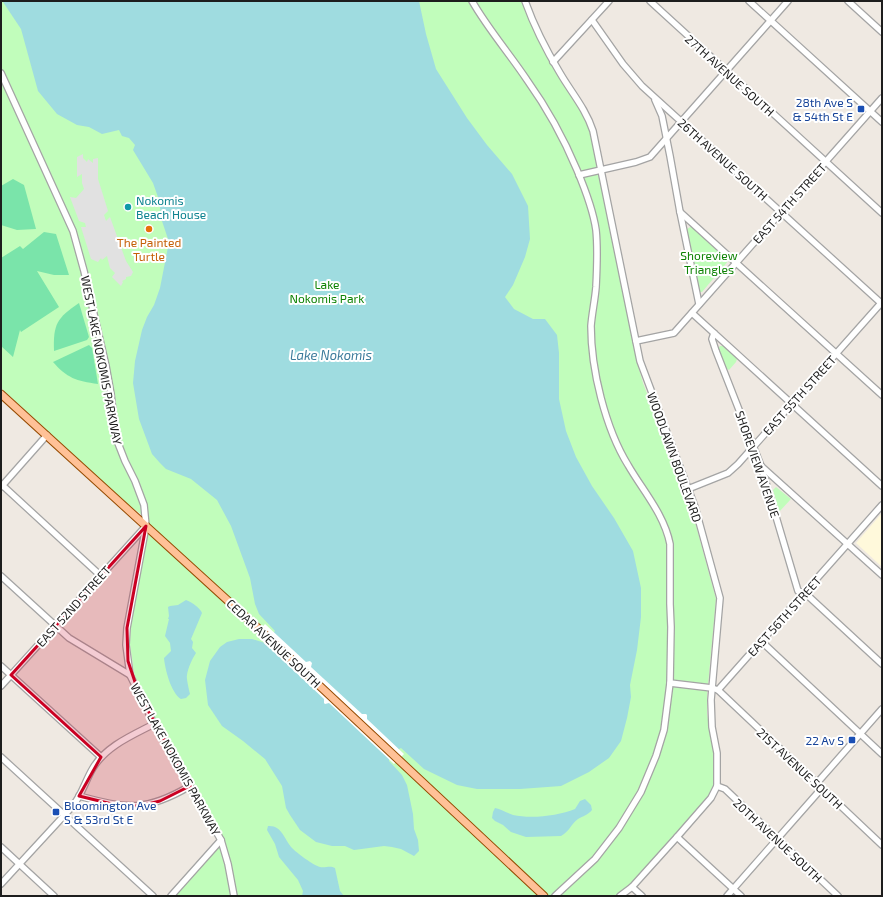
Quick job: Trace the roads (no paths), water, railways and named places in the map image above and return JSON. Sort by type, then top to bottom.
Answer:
[{"type":"main road","name":"CEDAR AVENUE SOUTH","points":[[1,394],[260,630],[544,896]]},
{"type":"street","points":[[472,1],[490,29],[537,94],[562,139],[587,195],[596,229],[596,287],[591,327],[594,370],[614,439],[626,463],[660,516],[670,544],[670,683],[664,730],[650,773],[627,816],[607,844],[595,859],[555,896]]},
{"type":"street","name":"WOODLAWN BOULEVARD","points":[[525,1],[542,42],[553,62],[582,106],[589,119],[595,136],[640,361],[695,507],[720,598],[715,689],[710,700],[717,753],[717,786]]},
{"type":"street","points":[[553,62],[609,1]]},
{"type":"street","name":"27TH AVENUE SOUTH","points":[[650,1],[882,213]]},
{"type":"street","points":[[749,1],[882,122]]},
{"type":"street","points":[[579,175],[647,159],[788,1]]},
{"type":"street","points":[[848,1],[882,32]]},
{"type":"street","name":"26TH AVENUE SOUTH","points":[[592,20],[627,70],[650,93],[882,303]]},
{"type":"street","name":"WEST LAKE NOKOMIS PARKWAY","points":[[1,73],[73,232],[84,271],[106,366],[116,438],[135,481],[145,513],[146,526],[127,628],[126,645],[130,675],[154,724],[221,840],[228,864],[234,896]]},
{"type":"street","points":[[650,93],[659,108],[666,138],[699,304]]},
{"type":"street","name":"EAST 54TH STREET","points":[[636,341],[674,333],[882,98]]},
{"type":"street","points":[[680,212],[882,395]]},
{"type":"street","name":"EAST 55TH STREET","points":[[688,489],[728,473],[738,464],[882,303]]},
{"type":"street","points":[[692,312],[882,486]]},
{"type":"street","name":"SHOREVIEW AVENUE","points":[[714,333],[712,339],[716,352],[761,466],[798,591],[805,593]]},
{"type":"street","points":[[47,436],[1,485],[101,576]]},
{"type":"street","points":[[761,466],[882,575]]},
{"type":"street","name":"EAST 56TH STREET","points":[[715,689],[762,641],[882,505]]},
{"type":"street","name":"EAST 52ND STREET","points":[[1,686],[146,526]]},
{"type":"street","points":[[1,576],[69,638],[130,675]]},
{"type":"street","points":[[805,593],[882,664]]},
{"type":"street","points":[[762,641],[882,754]]},
{"type":"street","points":[[1,666],[101,757]]},
{"type":"street","points":[[670,683],[715,689]]},
{"type":"street","name":"21ST AVENUE SOUTH","points":[[715,689],[882,845]]},
{"type":"street","points":[[817,783],[882,709]]},
{"type":"street","points":[[1,884],[72,807],[88,776],[101,757],[116,746],[154,724]]},
{"type":"street","points":[[1,757],[153,896]]},
{"type":"street","points":[[79,796],[120,806],[140,806],[160,801],[190,786]]},
{"type":"street","points":[[620,896],[632,887],[677,837],[711,798],[717,786]]},
{"type":"street","name":"20TH AVENUE SOUTH","points":[[717,786],[725,789],[838,896]]},
{"type":"street","points":[[727,896],[822,788]]},
{"type":"street","points":[[677,837],[741,896]]},
{"type":"street","points":[[171,896],[221,840]]},
{"type":"street","points":[[1,847],[54,896]]},
{"type":"street","points":[[632,887],[642,896]]},
{"type":"water","name":"Lake Nokomis","points":[[1,1],[419,1],[426,34],[436,69],[467,118],[487,145],[512,174],[528,206],[530,239],[525,257],[513,285],[505,297],[514,309],[533,319],[545,319],[557,335],[559,353],[559,399],[566,431],[576,457],[592,486],[614,518],[633,551],[641,588],[641,617],[637,650],[630,685],[631,697],[627,718],[621,741],[609,758],[589,772],[561,786],[520,789],[477,789],[457,785],[424,769],[401,748],[389,759],[389,761],[402,775],[407,785],[413,814],[414,829],[418,840],[419,851],[414,856],[401,849],[384,846],[354,850],[345,846],[332,846],[316,842],[300,830],[286,808],[282,786],[265,759],[222,726],[208,705],[205,680],[210,661],[220,647],[227,642],[239,639],[252,639],[265,643],[275,631],[259,614],[255,604],[250,578],[231,526],[217,500],[191,479],[166,469],[160,463],[152,454],[139,419],[133,383],[135,361],[142,330],[160,288],[169,242],[162,221],[159,200],[153,183],[133,150],[135,145],[129,138],[122,136],[119,130],[102,134],[89,127],[77,125],[57,114],[38,91],[21,29]]},
{"type":"water","points":[[186,600],[196,605],[202,613],[191,639],[193,642],[192,648],[196,653],[188,669],[187,676],[190,694],[186,698],[181,699],[174,692],[167,674],[164,658],[171,651],[170,643],[165,636],[169,619],[168,607],[178,605]]},
{"type":"water","points":[[585,799],[591,805],[592,810],[578,819],[561,836],[526,837],[511,832],[492,818],[495,808],[513,815],[536,817],[575,809],[580,801]]},
{"type":"water","points":[[268,826],[273,826],[280,830],[292,848],[301,856],[317,866],[335,868],[340,891],[344,896],[302,896],[303,891],[298,880],[279,857],[275,844],[267,830]]},
{"type":"place","name":"28th Ave S & 54th St E","points":[[861,109]]},
{"type":"place","name":"Nokomis Beach House","points":[[128,207]]},
{"type":"place","name":"The Painted Turtle","points":[[149,229]]},
{"type":"place","name":"22 Av S","points":[[852,740]]},
{"type":"place","name":"Bloomington Ave S & 53rd St E","points":[[56,812]]},
{"type":"park label","name":"Shoreview Triangles","points":[[709,262]]},
{"type":"park label","name":"Lake Nokomis Park","points":[[327,291]]}]
